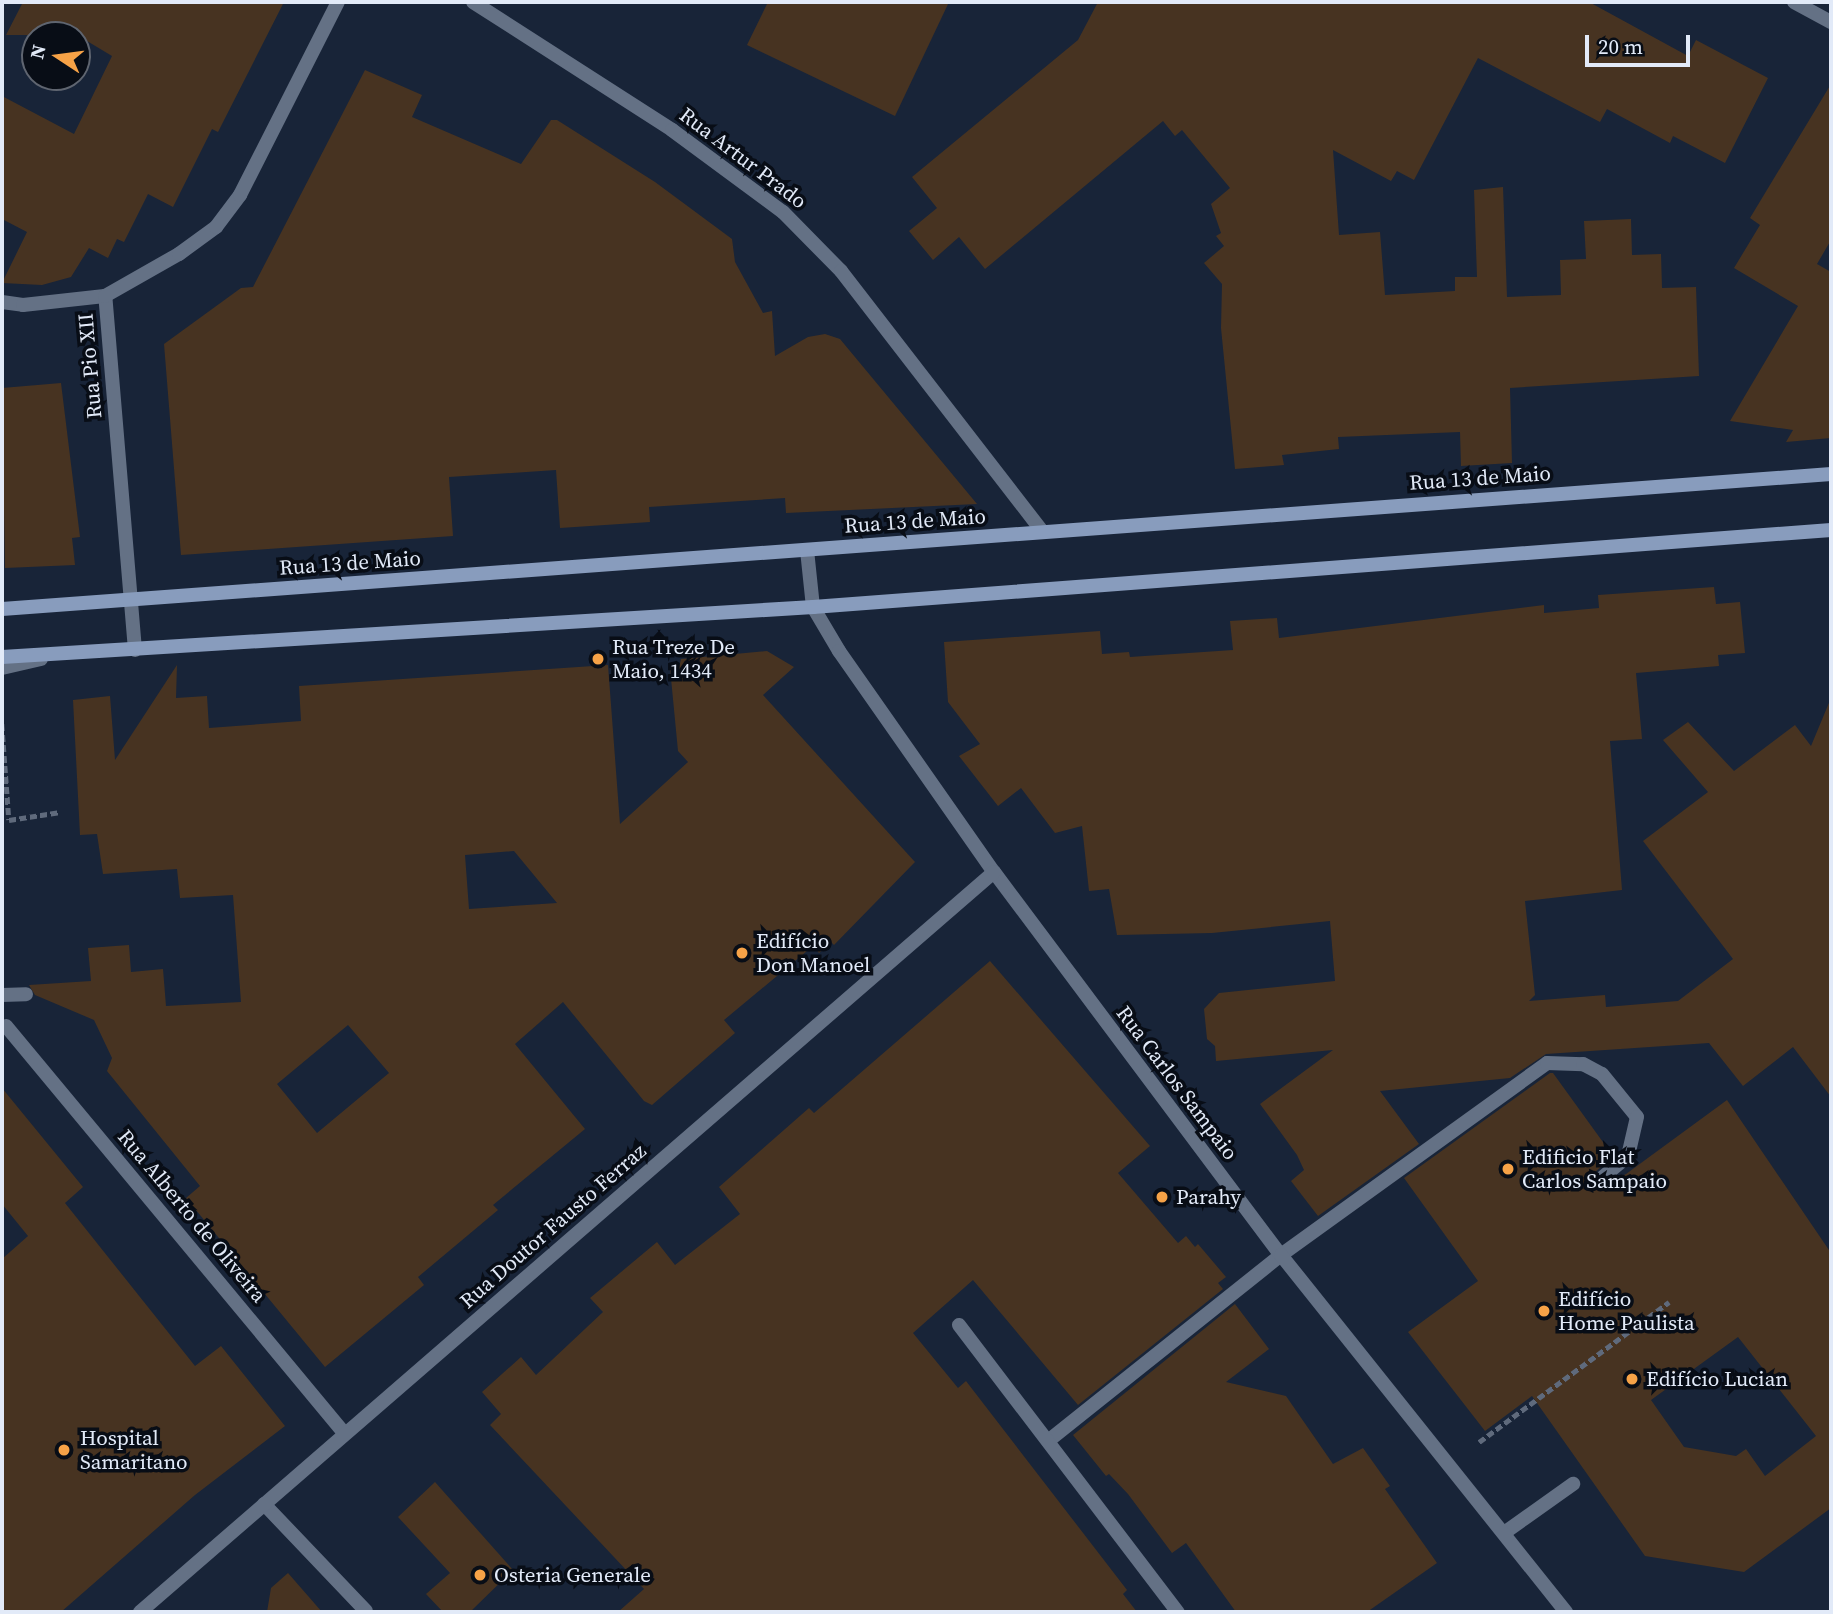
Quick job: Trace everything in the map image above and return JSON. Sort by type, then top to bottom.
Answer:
[{"type":"main road","name":"Rua 13 de Maio","points":[[2,606],[21,608],[1831,474]]},
{"type":"main road","points":[[2,657],[55,656],[813,607],[1831,530]]},
{"type":"street","name":"Rua Pio XII","points":[[135,650],[105,296],[216,227],[240,195],[338,2]]},
{"type":"street","name":"Rua Artur Prado","points":[[473,2],[672,130],[783,212],[841,271],[1043,532]]},
{"type":"street","points":[[1794,2],[1831,22]]},
{"type":"street","points":[[2,302],[23,305],[105,296]]},
{"type":"street","name":"Rua Carlos Sampaio","points":[[807,550],[813,607],[839,651],[995,872],[1281,1255],[1566,1612]]},
{"type":"street","points":[[2,668],[55,656]]},
{"type":"street","name":"Rua Doutor Fausto Ferraz","points":[[140,1612],[995,872]]},
{"type":"street","points":[[2,995],[26,994]]},
{"type":"street","name":"Rua Alberto de Oliveira","points":[[6,1026],[345,1434]]},
{"type":"street","points":[[1048,1441],[1281,1255],[1547,1063],[1583,1064],[1602,1074],[1637,1117],[1628,1156],[1602,1178]]},
{"type":"street","points":[[959,1325],[1178,1612]]},
{"type":"street","points":[[1504,1533],[1573,1484]]},
{"type":"street","points":[[264,1504],[366,1611]]},
{"type":"path","points":[[2,724],[9,820],[60,812]]},
{"type":"path","points":[[1479,1441],[1669,1302]]},
{"type":"building","points":[[23,2],[284,2],[218,132],[212,129],[173,207],[148,194],[124,242],[117,239],[108,258],[89,248],[71,277],[42,285],[2,283],[27,232],[2,219],[2,96],[74,134],[112,56],[91,43],[91,21],[21,21],[21,35],[6,35]]},
{"type":"building","points":[[768,2],[949,2],[895,116],[747,45]]},
{"type":"building","points":[[1098,2],[1589,2],[1688,56],[1696,40],[1768,78],[1725,163],[1673,136],[1670,143],[1607,109],[1600,122],[1478,58],[1414,180],[1397,171],[1391,181],[1333,150],[1339,235],[1380,232],[1385,295],[1455,291],[1455,277],[1477,277],[1474,190],[1503,187],[1507,297],[1561,295],[1560,260],[1586,259],[1584,221],[1631,219],[1632,255],[1661,254],[1662,288],[1696,287],[1699,376],[1510,388],[1512,463],[1461,466],[1460,432],[1338,437],[1339,449],[1282,455],[1284,465],[1235,469],[1221,328],[1222,284],[1204,263],[1224,246],[1216,236],[1221,233],[1211,204],[1230,188],[1182,130],[1175,136],[1163,121],[985,269],[959,237],[933,260],[909,231],[937,208],[912,177],[1078,40]]},
{"type":"building","points":[[365,70],[422,95],[412,117],[521,164],[551,120],[557,120],[655,182],[732,239],[735,262],[763,313],[772,311],[775,356],[808,337],[825,334],[840,339],[977,504],[786,513],[785,498],[649,507],[650,522],[560,528],[556,470],[449,477],[453,536],[181,555],[164,344],[241,288],[253,287]]},
{"type":"building","points":[[1831,84],[1831,240],[1817,264],[1831,272],[1831,438],[1786,442],[1793,430],[1730,421],[1798,306],[1734,268],[1760,225],[1750,218]]},
{"type":"building","points":[[61,383],[80,537],[72,538],[75,565],[5,568],[2,388]]},
{"type":"building","points":[[1714,587],[1716,604],[1740,602],[1745,653],[1718,655],[1719,666],[1636,673],[1642,739],[1610,741],[1622,890],[1525,901],[1535,995],[1529,1001],[1605,995],[1606,1007],[1678,1001],[1733,959],[1643,841],[1708,792],[1663,740],[1688,722],[1734,771],[1795,725],[1811,746],[1831,698],[1831,1097],[1793,1047],[1743,1086],[1709,1043],[1546,1054],[1510,1078],[1380,1091],[1419,1144],[1318,1216],[1291,1181],[1304,1170],[1297,1155],[1260,1104],[1333,1050],[1216,1061],[1215,1046],[1207,1039],[1204,1009],[1219,993],[1335,981],[1330,921],[1212,933],[1117,935],[1109,889],[1089,891],[1082,826],[1055,833],[1021,788],[998,806],[959,756],[980,744],[948,702],[944,642],[1100,631],[1102,654],[1129,652],[1130,657],[1233,650],[1230,621],[1277,618],[1279,638],[1544,605],[1544,613],[1599,608],[1598,595]]},
{"type":"building","points":[[767,651],[794,667],[763,695],[915,862],[834,945],[831,942],[819,953],[813,946],[724,1020],[735,1033],[652,1105],[644,1101],[563,1002],[515,1044],[585,1129],[493,1205],[498,1210],[418,1277],[424,1285],[325,1367],[186,1198],[200,1186],[107,1071],[112,1058],[94,1020],[35,995],[29,985],[91,981],[88,948],[129,945],[131,972],[163,969],[166,1006],[241,1002],[233,895],[180,898],[177,869],[103,874],[97,834],[80,835],[73,700],[110,696],[115,760],[177,665],[176,698],[207,696],[209,728],[301,721],[299,686],[608,665],[620,824],[688,762],[678,751],[670,668],[679,668],[681,659]],"holes":[[[514,851],[557,903],[469,909],[465,855]],[[348,1025],[389,1073],[317,1133],[277,1084]]]},
{"type":"building","points":[[990,961],[1150,1146],[1118,1173],[1178,1243],[1186,1236],[1195,1247],[1198,1244],[1226,1277],[1218,1283],[1223,1289],[1078,1405],[973,1280],[913,1333],[958,1388],[966,1381],[1127,1590],[1123,1594],[1137,1612],[618,1612],[644,1589],[490,1425],[501,1414],[482,1392],[521,1357],[536,1375],[603,1312],[590,1298],[657,1242],[675,1265],[740,1214],[719,1187],[809,1108],[814,1113]]},
{"type":"building","points":[[1550,1073],[1553,1073],[1613,1156],[1593,1174],[1599,1187],[1626,1174],[1727,1100],[1831,1253],[1831,1508],[1744,1572],[1645,1556],[1532,1396],[1485,1431],[1408,1332],[1478,1281],[1404,1178]],"holes":[[[1738,1337],[1816,1436],[1765,1476],[1746,1449],[1736,1456],[1684,1447],[1651,1400]]]},
{"type":"building","points":[[2,1088],[83,1187],[65,1203],[195,1366],[221,1346],[285,1426],[195,1495],[61,1612],[2,1612],[2,1259],[28,1236],[2,1204]]},
{"type":"building","points":[[1235,1304],[1269,1349],[1226,1382],[1286,1396],[1333,1464],[1363,1448],[1390,1486],[1385,1489],[1437,1563],[1367,1612],[1236,1612],[1186,1543],[1172,1553],[1128,1494],[1109,1474],[1106,1476],[1073,1435]]},
{"type":"building","points":[[435,1482],[513,1570],[470,1612],[443,1612],[426,1594],[450,1573],[398,1517]]},
{"type":"building","points":[[288,1573],[322,1612],[267,1612],[271,1588]]},
{"type":"place","name":"Rua Treze De Maio, 1434","points":[[598,659]]},
{"type":"place","name":"Edifício Don Manoel","points":[[742,953]]},
{"type":"place","name":"Edificio Flat Carlos Sampaio","points":[[1508,1169]]},
{"type":"place","name":"Parahy","points":[[1162,1197]]},
{"type":"place","name":"Edifício Home Paulista","points":[[1544,1311]]},
{"type":"place","name":"Edifício Lucian","points":[[1632,1379]]},
{"type":"place","name":"Hospital Samaritano","points":[[64,1450]]},
{"type":"place","name":"Osteria Generale","points":[[480,1575]]}]
